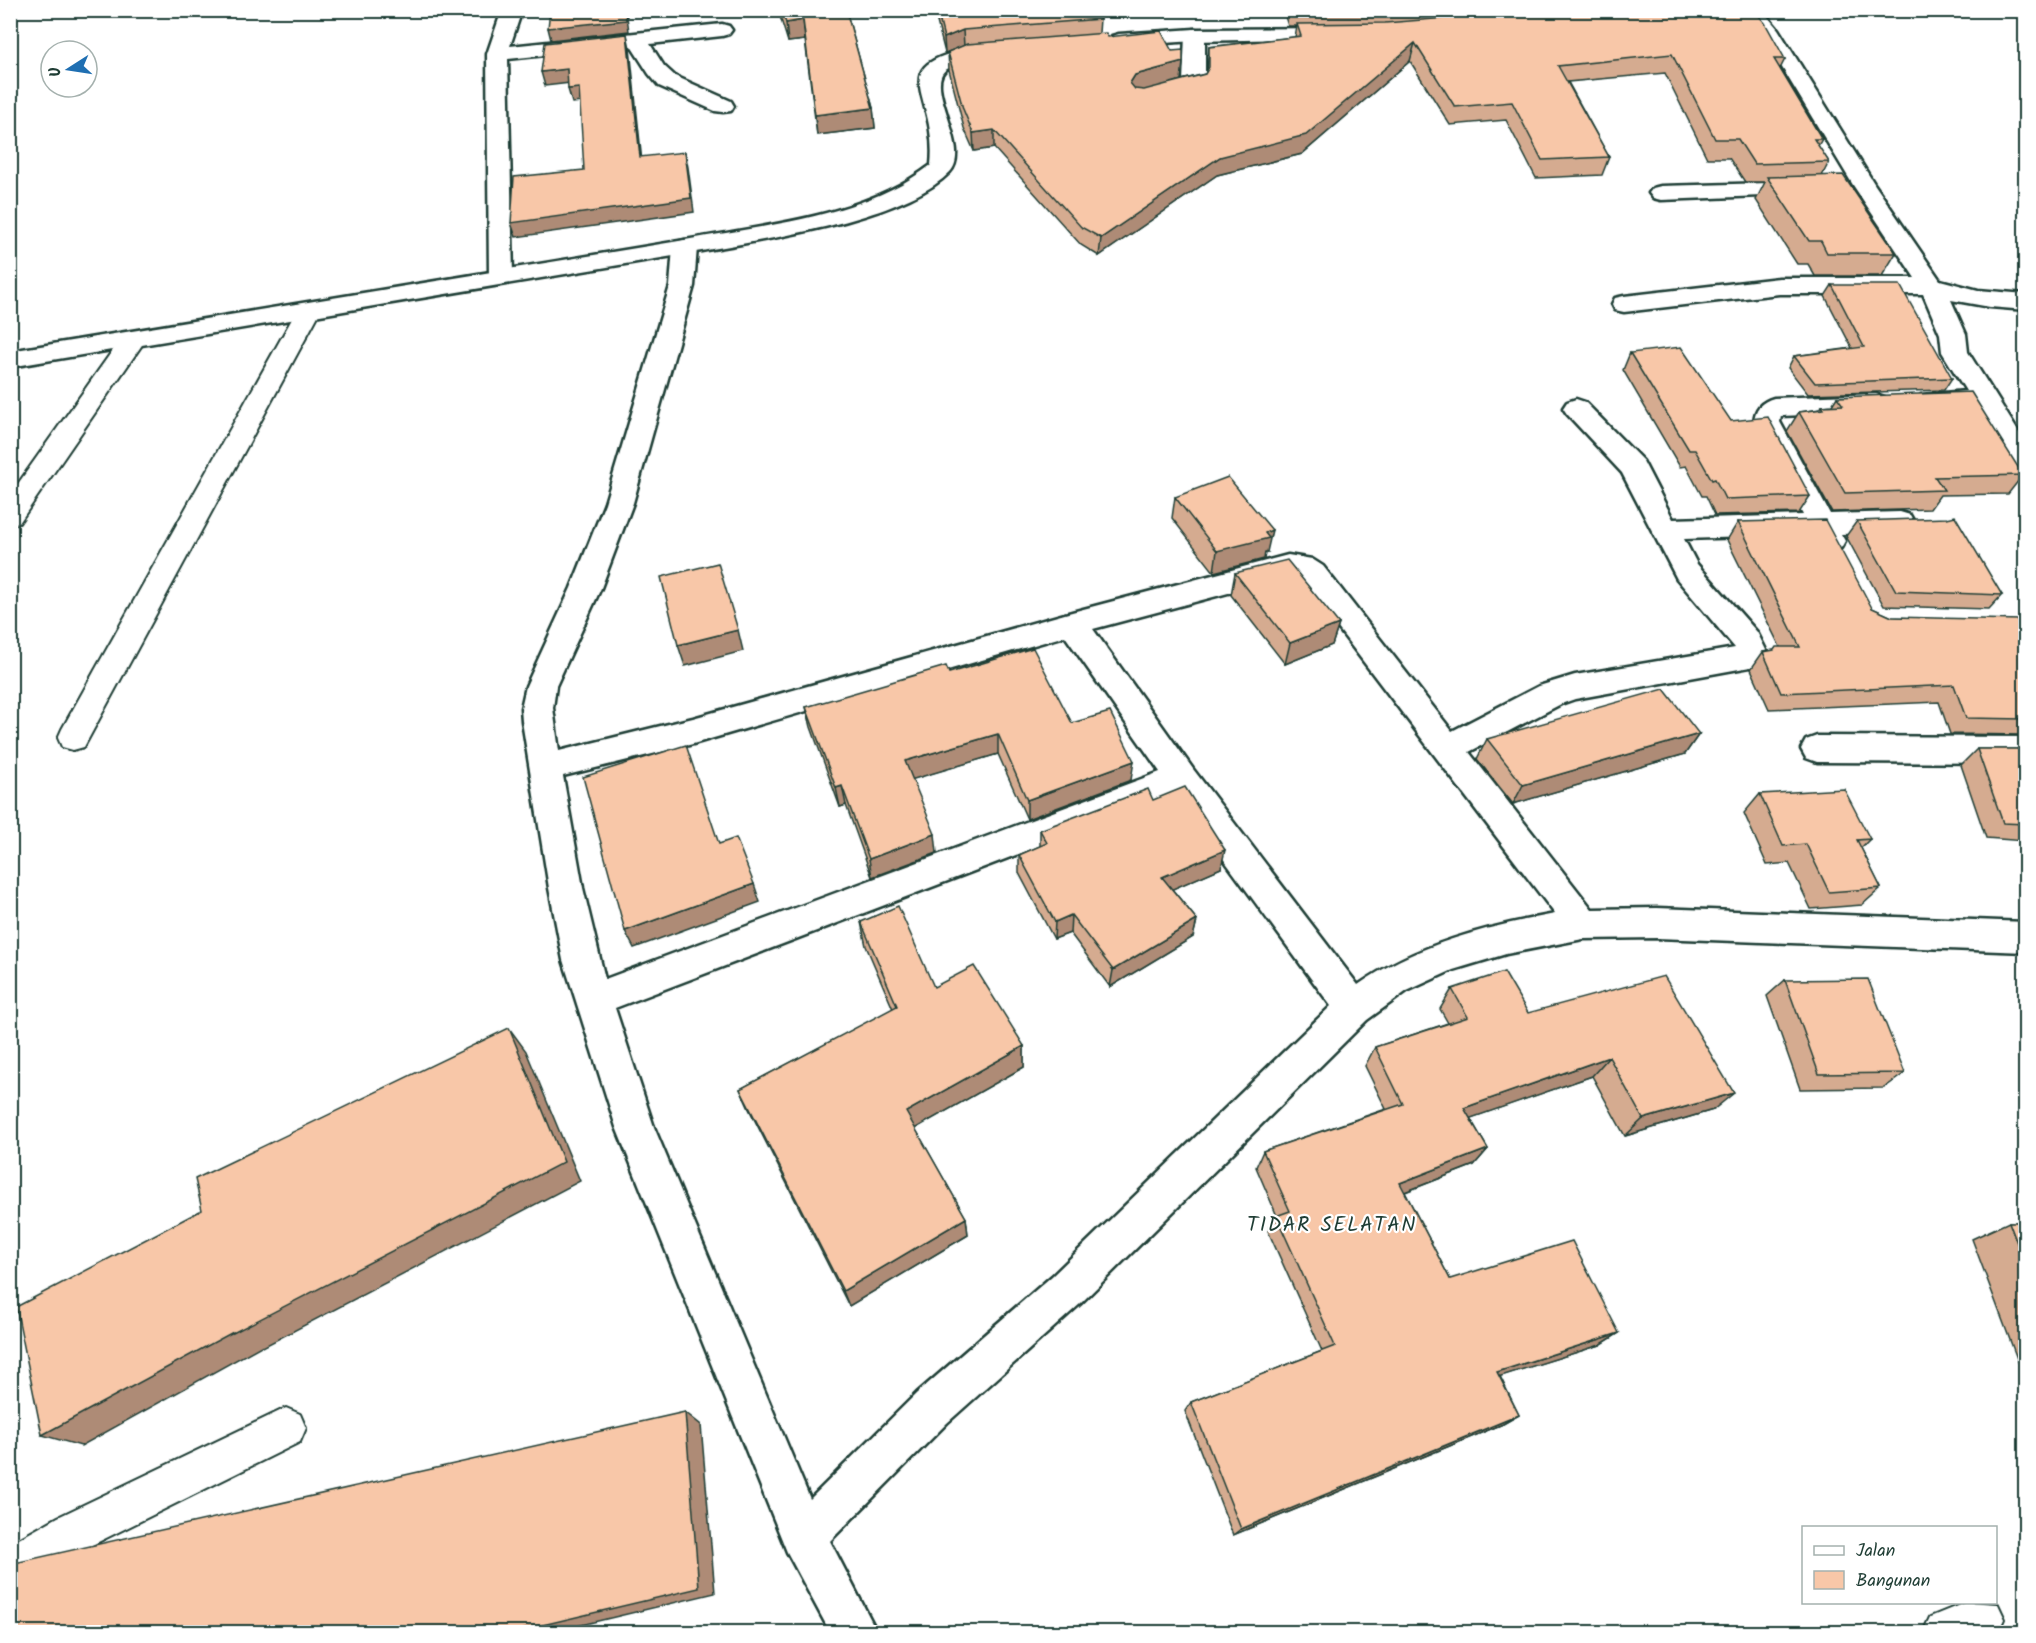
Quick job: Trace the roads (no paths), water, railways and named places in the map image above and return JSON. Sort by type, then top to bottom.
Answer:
[{"type":"street","points":[[501,276],[496,54],[512,10]]},
{"type":"street","points":[[1750,10],[1771,33],[1833,135],[1847,189],[1933,286],[1956,341],[1955,352],[2025,467]]},
{"type":"street","points":[[496,54],[722,30]]},
{"type":"street","points":[[1098,42],[1195,35],[1361,33]]},
{"type":"street","points":[[1142,100],[1185,90],[1194,85],[1195,35]]},
{"type":"street","points":[[636,38],[656,70],[667,81],[723,105]]},
{"type":"street","points":[[13,361],[501,276],[685,249],[855,211],[912,189],[936,173],[944,160],[944,142],[927,86],[929,74],[955,56],[970,52],[1017,49]]},
{"type":"street","points":[[1661,193],[1847,189]]},
{"type":"street","points":[[685,249],[682,286],[620,503],[586,588],[541,686],[537,708],[545,768],[581,960],[635,1127],[803,1536],[854,1632]]},
{"type":"street","points":[[1623,304],[1779,286],[1933,286],[1955,295],[1983,301],[2025,302]]},
{"type":"street","points":[[1844,564],[1767,422],[1768,412],[1774,407],[1983,399]]},
{"type":"street","points":[[1448,748],[1550,695],[1575,687],[1750,657],[1753,654],[1746,640],[1687,571],[1633,468],[1576,408]]},
{"type":"street","points":[[1664,529],[1924,521]]},
{"type":"street","points":[[545,768],[693,731],[1072,623],[1288,566],[1302,567],[1313,574],[1583,924]]},
{"type":"street","points":[[1072,623],[1182,778],[1354,1008]]},
{"type":"street","points":[[1817,749],[2025,750]]},
{"type":"street","points":[[593,1000],[1182,778]]},
{"type":"street","points":[[803,1536],[932,1408],[1066,1290],[1285,1073],[1354,1008],[1394,980],[1446,956],[1506,939],[1583,924],[1657,923],[2025,936]]},
{"type":"lane","points":[[73,738],[309,310]]},
{"type":"lane","points":[[10,516],[134,339]]},
{"type":"lane","points":[[10,1568],[73,1532],[286,1428]]},
{"type":"district","name":"TIDAR SELATAN","points":[[1332,1224]]}]
